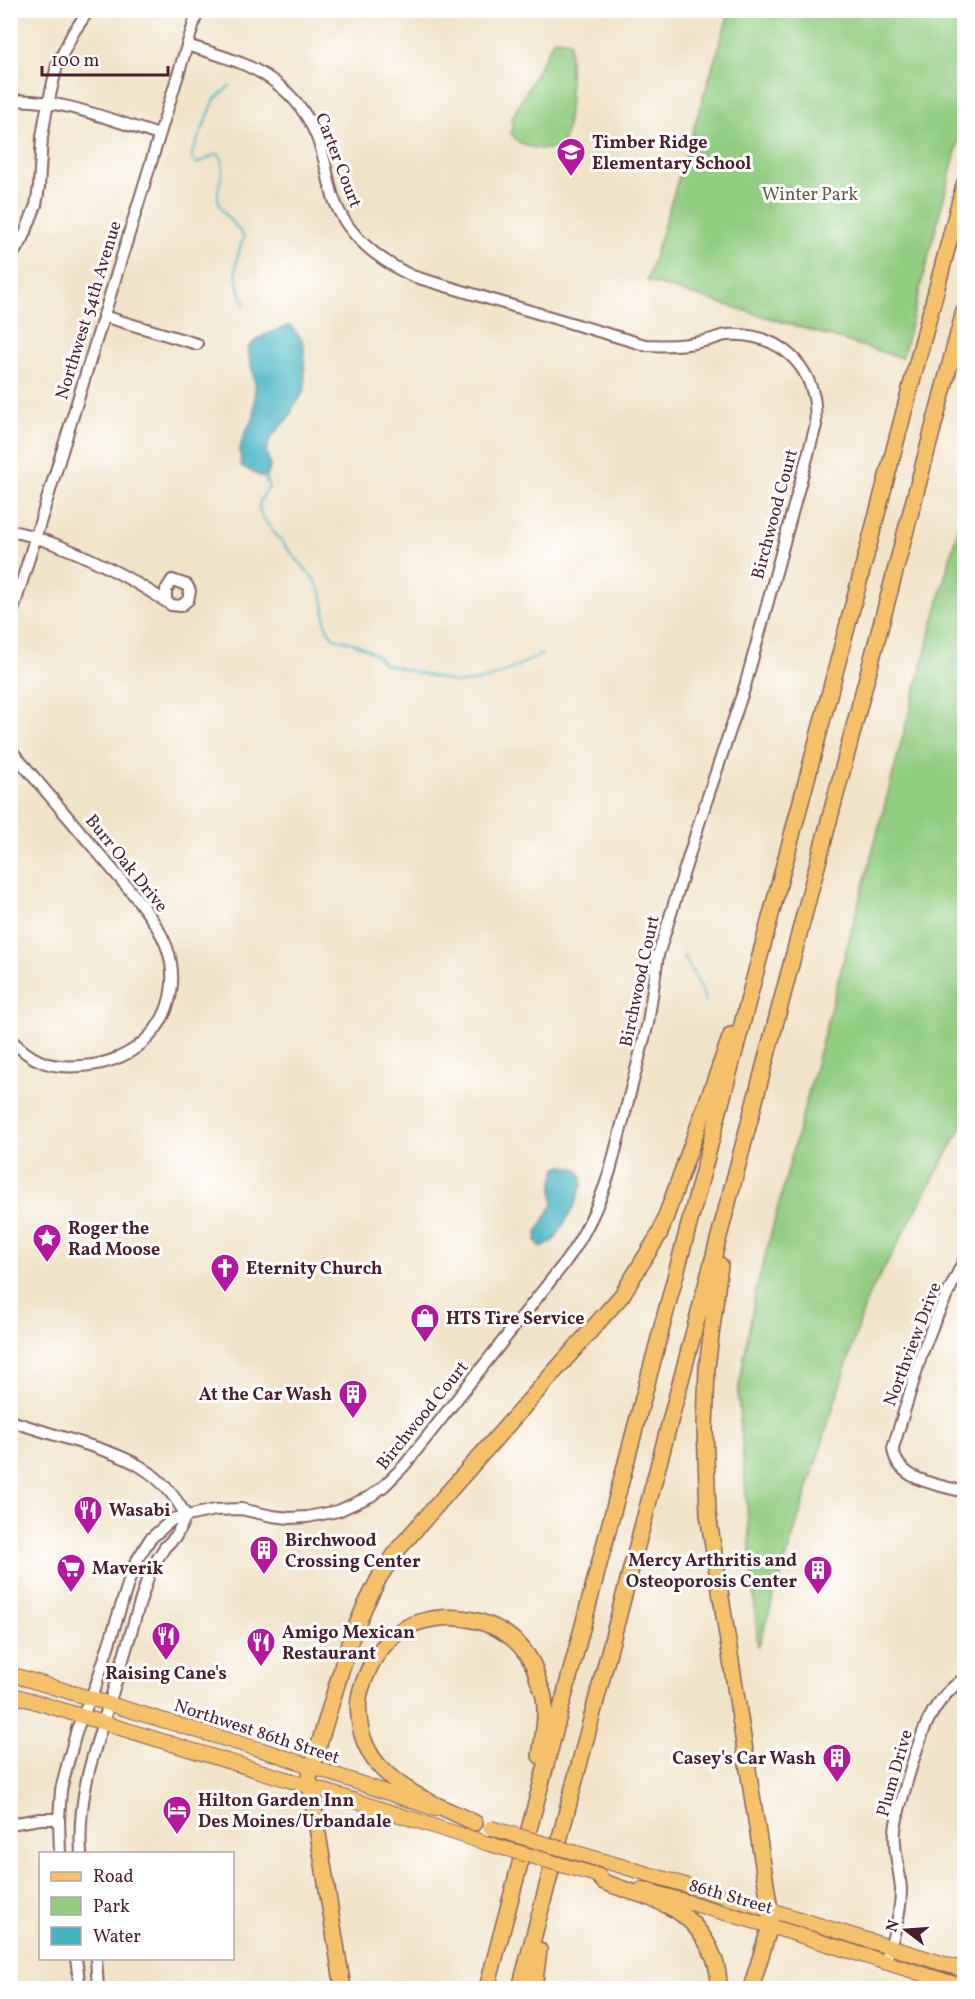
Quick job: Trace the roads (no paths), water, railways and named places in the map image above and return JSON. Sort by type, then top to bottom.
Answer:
[{"type":"highway","points":[[487,1989],[964,185]]},
{"type":"highway","points":[[519,1989],[964,311]]},
{"type":"highway","points":[[343,1989],[309,1786],[311,1767],[349,1644],[380,1576],[400,1547],[622,1295],[660,1233],[765,939]]},
{"type":"highway","points":[[727,1207],[707,1367],[705,1428],[708,1514],[770,1910],[770,1926],[751,1989]]},
{"type":"highway","points":[[475,1823],[402,1788],[379,1767],[363,1740],[359,1723],[358,1695],[369,1668],[376,1656],[397,1634],[408,1626],[423,1621],[463,1617],[489,1625],[511,1638],[532,1662],[544,1695],[546,1715],[522,1856]]},
{"type":"highway","points":[[534,1989],[536,1962],[560,1854],[566,1813]]},
{"type":"highway","points":[[596,1875],[604,1882],[667,1905],[685,1916],[710,1948],[717,1971],[718,1989]]},
{"type":"main road","name":"Northwest 86th Street","points":[[10,1674],[311,1767],[491,1828]]},
{"type":"main road","name":"Northwest 86th Street","points":[[10,1694],[486,1843]]},
{"type":"main road","name":"86th Street","points":[[491,1828],[964,1970]]},
{"type":"main road","name":"86th Street","points":[[486,1843],[770,1926],[964,1987]]},
{"type":"street","points":[[10,258],[23,239],[36,205],[42,138],[52,81],[64,49],[89,10]]},
{"type":"street","name":"Northwest 54th Avenue","points":[[10,620],[198,10]]},
{"type":"street","name":"Carter Court","points":[[187,45],[256,69],[283,88],[308,118],[321,150],[327,180],[335,203],[346,223],[363,244],[392,266],[412,276],[631,342]]},
{"type":"street","points":[[10,101],[31,100],[61,105],[159,135]]},
{"type":"street","points":[[103,316],[196,344]]},
{"type":"street","name":"Birchwood Court","points":[[60,1852],[59,1820],[67,1766],[137,1557],[150,1539],[172,1519],[228,1508],[290,1518],[324,1515],[357,1504],[384,1486],[429,1434],[566,1260],[583,1235],[603,1193],[648,1023],[658,955],[745,686],[816,425],[815,399],[809,381],[798,361],[771,342],[752,335],[724,336],[684,345],[645,345],[631,342]]},
{"type":"street","points":[[10,531],[35,537],[93,559],[114,569],[166,602]]},
{"type":"street","name":"Burr Oak Drive","points":[[10,749],[135,895],[167,946],[172,983],[166,1012],[156,1030],[138,1048],[113,1061],[91,1066],[55,1066],[28,1055],[10,1039]]},
{"type":"street","name":"Northview Drive","points":[[964,1260],[922,1353],[895,1441],[894,1456],[901,1469],[908,1474],[964,1492]]},
{"type":"street","points":[[10,1421],[110,1451],[139,1464],[164,1485],[186,1516],[176,1536],[165,1547],[151,1569],[86,1777],[80,1820],[81,1852]]},
{"type":"street","name":"Plum Drive","points":[[885,1962],[899,1914],[901,1888],[895,1843],[903,1796],[928,1718],[946,1693],[964,1679]]},
{"type":"street","points":[[10,1824],[40,1819],[59,1820]]},
{"type":"street","points":[[76,1960],[80,1989]]},
{"type":"street","points":[[96,1960],[98,1989]]},
{"type":"water","points":[[291,326],[302,340],[305,387],[290,416],[270,439],[266,452],[270,468],[268,474],[262,477],[241,466],[240,447],[245,432],[254,418],[255,384],[248,349],[261,337]]},
{"type":"water","points":[[557,1167],[577,1169],[582,1176],[582,1185],[575,1205],[555,1239],[541,1247],[536,1241],[537,1232],[553,1204],[553,1182]]},
{"type":"waterway","points":[[241,10],[241,15]]},
{"type":"waterway","points":[[230,86],[215,99],[191,156],[196,164],[217,154],[222,160],[223,170],[218,197],[221,208],[244,237],[236,270],[238,286],[245,304]]},
{"type":"waterway","points":[[264,474],[269,488],[260,503],[261,514],[317,584],[323,601],[326,625],[334,638],[362,646],[384,664],[457,683],[490,678],[542,654]]},
{"type":"waterway","points":[[683,955],[706,1002]]},
{"type":"place","name":"Timber Ridge Elementary School","points":[[571,178]]},
{"type":"place","name":"Roger the Rad Moose","points":[[47,1264]]},
{"type":"place","name":"Eternity Church","points":[[225,1294]]},
{"type":"place","name":"HTS Tire Service","points":[[425,1344]]},
{"type":"place","name":"At the Car Wash","points":[[353,1420]]},
{"type":"place","name":"Wasabi","points":[[88,1536]]},
{"type":"place","name":"Birchwood Crossing Center","points":[[264,1576]]},
{"type":"place","name":"Maverik","points":[[71,1594]]},
{"type":"place","name":"Mercy Arthritis and Osteoporosis Center","points":[[818,1596]]},
{"type":"place","name":"Raising Cane's","points":[[166,1662]]},
{"type":"place","name":"Amigo Mexican Restaurant","points":[[261,1668]]},
{"type":"place","name":"Casey's Car Wash","points":[[837,1784]]},
{"type":"place","name":"Hilton Garden Inn Des Moines/Urbandale","points":[[177,1836]]},
{"type":"park label","name":"Winter Park","points":[[810,194]]}]
